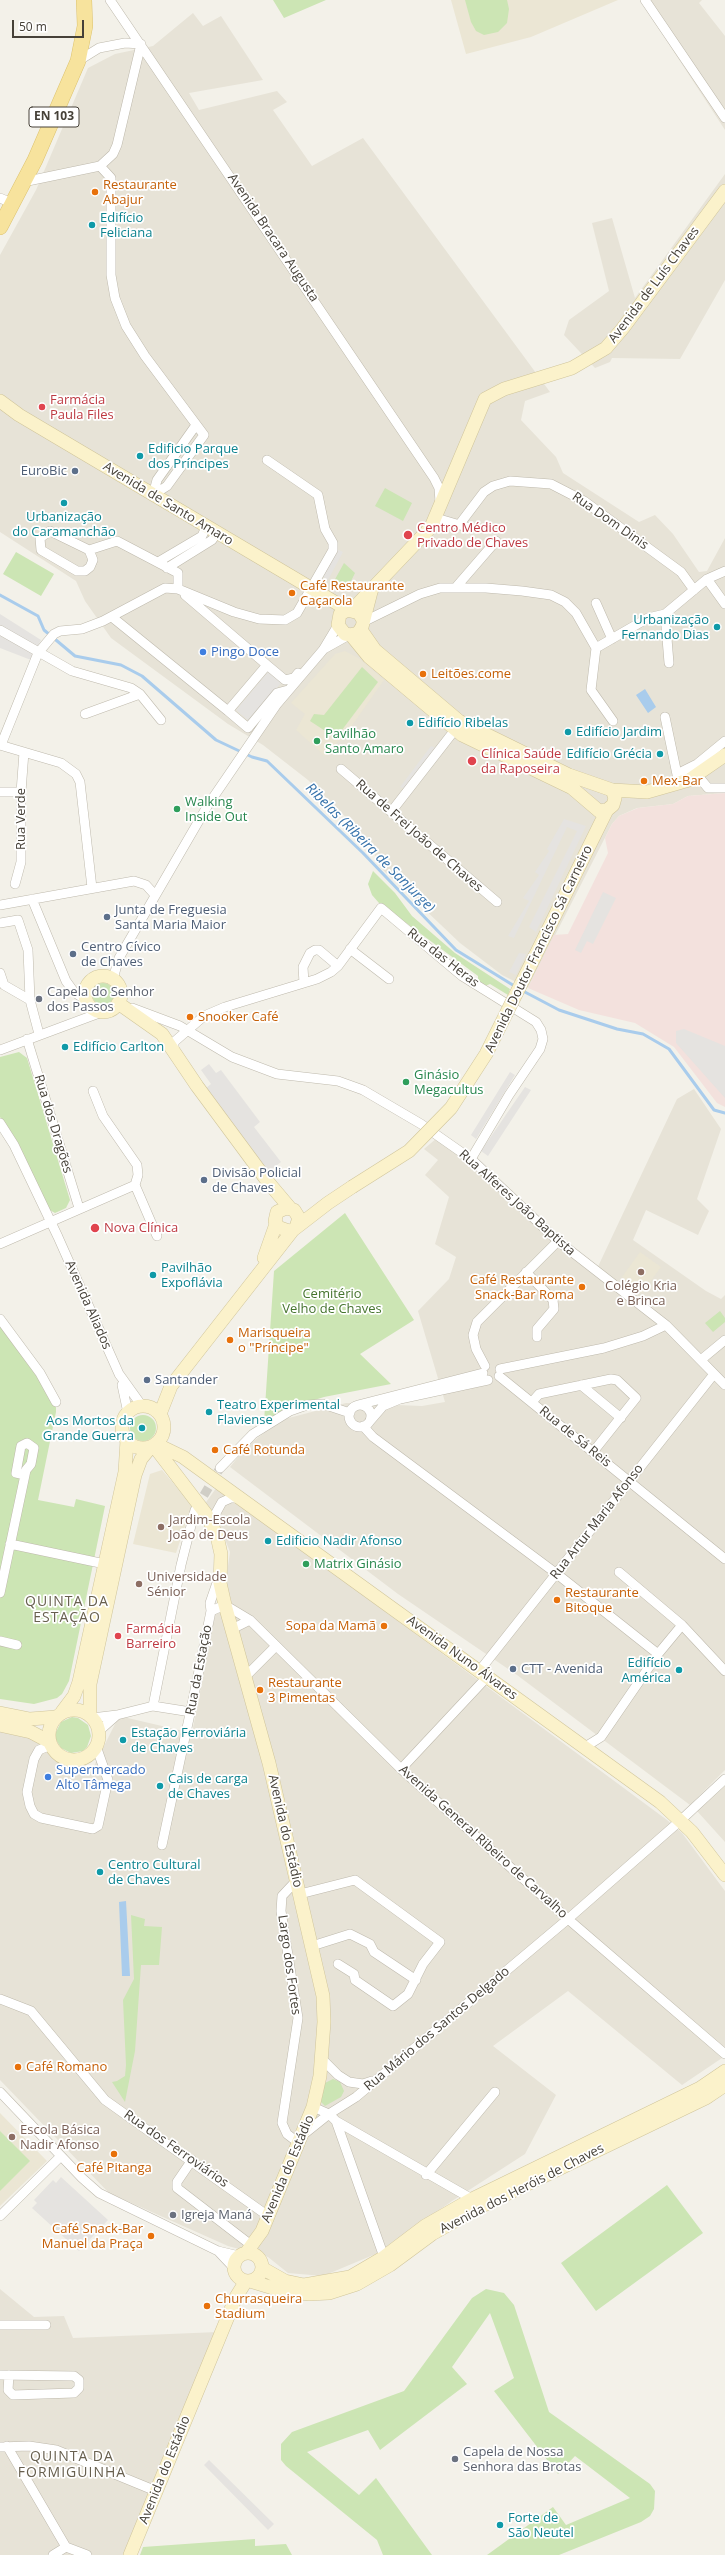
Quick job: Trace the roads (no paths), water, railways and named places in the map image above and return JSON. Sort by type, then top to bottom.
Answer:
[{"type":"main road","name":"EN 103","points":[[0,227],[6,201],[23,182],[36,160],[78,62],[85,26],[84,0]]},
{"type":"main road","name":"Avenida de Luís Chaves","points":[[350,610],[372,590],[428,530],[457,469],[483,402],[491,394],[572,368],[600,352],[624,328],[725,191]]},
{"type":"main road","points":[[0,400],[19,415]]},
{"type":"main road","points":[[0,407],[19,415]]},
{"type":"main road","name":"Avenida de Santo Amaro","points":[[19,415],[314,592],[350,610]]},
{"type":"main road","points":[[357,629],[372,590]]},
{"type":"main road","name":"Avenida de Santo Amaro","points":[[314,592],[337,623]]},
{"type":"main road","points":[[357,629],[341,632],[337,623],[340,614],[350,610],[359,613],[357,629],[369,657],[454,731],[572,788],[599,811],[608,797]]},
{"type":"main road","points":[[357,629],[376,650],[459,721],[608,797]]},
{"type":"main road","points":[[590,804],[590,793],[608,797],[635,792],[701,773],[725,756]]},
{"type":"main road","name":"Avenida Doutor Francisco Sá Carneiro","points":[[259,1270],[294,1229],[328,1202],[409,1151],[451,1108],[486,1054],[593,839],[608,797]]},
{"type":"main road","name":"Avenida Doutor Francisco Sá Carneiro","points":[[590,804],[594,823],[593,839]]},
{"type":"main road","points":[[104,1012],[119,1000],[120,987],[113,979],[103,976],[92,980],[86,988],[86,1000],[92,1008],[140,1026],[174,1055]]},
{"type":"main road","points":[[119,1000],[156,1028],[174,1055],[268,1182],[299,1218],[294,1229],[285,1231],[276,1220],[268,1182]]},
{"type":"main road","name":"Avenida Doutor Francisco Sá Carneiro","points":[[292,1209],[328,1202]]},
{"type":"main road","points":[[50,1744],[49,1729],[74,1696],[79,1682],[126,1472],[126,1440],[122,1429],[128,1412],[145,1406],[171,1386],[259,1270],[276,1220],[283,1208],[292,1209]]},
{"type":"main road","points":[[160,1414],[171,1386]]},
{"type":"main road","points":[[0,1724],[31,1732],[50,1744],[58,1754],[72,1759],[86,1756],[96,1746],[98,1731],[91,1717],[90,1684],[135,1475],[141,1459],[156,1443],[164,1420],[160,1414],[145,1406]]},
{"type":"main road","points":[[126,1440],[137,1447],[156,1443]]},
{"type":"main road","name":"Avenida Nuno Álvares","points":[[156,1443],[183,1458],[484,1673],[660,1802],[681,1820],[725,1875]]},
{"type":"main road","name":"Avenida do Estádio","points":[[130,2555],[236,2297],[242,2276],[302,2139],[313,2107],[320,2076],[323,1996],[297,1880],[246,1676],[225,1605],[220,1574],[220,1548],[211,1522],[156,1443]]},
{"type":"main road","points":[[0,1713],[30,1719],[59,1715],[78,1710],[91,1717]]},
{"type":"main road","name":"Avenida dos Heróis de Chaves","points":[[252,2256],[285,2281],[314,2285],[350,2277],[384,2257],[426,2226],[472,2200],[700,2088],[725,2070]]},
{"type":"main road","name":"Avenida dos Heróis de Chaves","points":[[242,2276],[283,2291],[309,2294],[329,2293],[357,2284],[390,2265],[432,2234],[480,2207],[706,2098],[725,2085]]},
{"type":"main road","points":[[242,2276],[259,2276],[252,2256]]},
{"type":"street","name":"Avenida Bracara Augusta","points":[[110,0],[434,478],[440,491],[437,513]]},
{"type":"street","points":[[645,0],[725,118]]},
{"type":"street","points":[[23,182],[100,166],[113,154],[117,145],[141,44],[125,43],[99,48],[78,62]]},
{"type":"street","points":[[100,166],[111,178],[111,275],[118,305],[126,326],[145,356],[196,424],[157,480],[153,495]]},
{"type":"street","points":[[92,888],[80,782],[70,768],[61,763],[1,745],[38,653],[54,634],[60,631],[82,628],[112,617],[165,588],[178,589],[234,612],[259,619],[285,620],[297,613],[314,592],[333,550],[333,543],[325,529],[318,495],[267,460]]},
{"type":"street","points":[[434,478],[446,480],[457,469]]},
{"type":"street","name":"Rua Dom Dinis","points":[[459,525],[484,492],[493,486],[510,481],[551,484],[584,501],[681,572],[694,590]]},
{"type":"street","points":[[437,513],[459,525],[470,528]]},
{"type":"street","points":[[158,562],[211,530],[212,540],[167,568]]},
{"type":"street","points":[[89,550],[92,556],[92,565],[85,571],[77,571],[44,553],[40,548],[39,542],[46,532],[56,532],[89,550],[117,541],[178,573],[178,589],[285,680],[294,678],[308,662],[316,658]]},
{"type":"street","points":[[457,586],[496,541]]},
{"type":"street","points":[[596,648],[648,618],[664,614],[707,579],[725,571]]},
{"type":"street","points":[[707,579],[725,604]]},
{"type":"street","points":[[323,650],[357,629],[425,592],[457,586],[551,596],[565,602],[576,613],[596,648],[591,690],[613,722]]},
{"type":"street","points":[[596,603],[612,639]]},
{"type":"street","points":[[664,614],[669,664]]},
{"type":"street","points":[[112,617],[248,728],[277,693],[288,690]]},
{"type":"street","points":[[113,979],[119,958],[198,822],[277,704],[323,650],[337,623]]},
{"type":"street","points":[[0,630],[72,671],[131,688],[140,694],[161,720]]},
{"type":"street","points":[[228,712],[267,665]]},
{"type":"street","points":[[85,714],[140,694]]},
{"type":"street","points":[[665,717],[678,779],[725,741]]},
{"type":"street","points":[[391,812],[454,731]]},
{"type":"street","name":"Rua Verde","points":[[14,884],[21,862],[20,792],[24,752]]},
{"type":"street","name":"Rua de Frei João de Chaves","points":[[341,769],[497,902]]},
{"type":"street","points":[[701,773],[708,788],[725,788]]},
{"type":"street","points":[[0,792],[20,792]]},
{"type":"street","points":[[0,905],[137,881],[146,885],[155,895]]},
{"type":"street","points":[[32,899],[66,981],[74,992],[86,1000]]},
{"type":"street","name":"Rua das Heras","points":[[350,949],[381,908],[462,976],[536,1022],[541,1030],[543,1039],[540,1049],[509,1095],[471,1159]]},
{"type":"street","points":[[0,923],[18,920],[28,950],[30,1000],[40,1034]]},
{"type":"street","points":[[174,1055],[174,1042],[187,1029],[202,1018],[221,1008],[322,977],[338,966],[350,949],[389,979]]},
{"type":"street","points":[[304,983],[303,967],[310,953],[314,950],[319,950],[338,966]]},
{"type":"street","points":[[0,973],[4,985],[30,1000]]},
{"type":"street","name":"Rua Alferes João Baptista","points":[[119,1000],[135,1009],[187,1029],[232,1056],[277,1074],[338,1081],[363,1090],[421,1124],[471,1159],[558,1241],[666,1325],[702,1359],[725,1385]]},
{"type":"street","points":[[0,1050],[40,1034],[104,1012]]},
{"type":"street","name":"Rua dos Dragões","points":[[27,1039],[79,1208]]},
{"type":"street","points":[[93,1091],[103,1116],[137,1165],[138,1175],[135,1185],[157,1236]]},
{"type":"street","name":"Avenida Aliados","points":[[0,1123],[14,1145],[58,1237],[119,1374]]},
{"type":"street","points":[[0,1244],[79,1208],[135,1185]]},
{"type":"street","points":[[58,1237],[56,1228],[62,1216]]},
{"type":"street","points":[[558,1241],[477,1322],[473,1335],[476,1349],[486,1373],[494,1380],[500,1373],[604,1348],[643,1336],[666,1325]]},
{"type":"street","points":[[526,1272],[553,1300],[554,1309],[537,1329],[537,1337]]},
{"type":"street","points":[[0,1319],[40,1373],[56,1402]]},
{"type":"street","points":[[702,1359],[725,1340]]},
{"type":"street","points":[[350,1413],[353,1424],[366,1424],[383,1406],[400,1399],[486,1373],[492,1363],[500,1373]]},
{"type":"street","points":[[350,1413],[358,1405],[486,1373]]},
{"type":"street","name":"Rua de Sá Reis","points":[[500,1373],[532,1402],[725,1559]]},
{"type":"street","points":[[119,1374],[145,1406]]},
{"type":"street","points":[[119,1374],[128,1412]]},
{"type":"street","name":"Rua Artur Maria Afonso","points":[[401,1770],[484,1673],[557,1574],[714,1374]]},
{"type":"street","points":[[532,1402],[538,1394],[614,1379],[629,1390],[636,1398],[593,1452]]},
{"type":"street","points":[[581,1385],[621,1418]]},
{"type":"street","points":[[220,1468],[252,1434],[290,1411],[307,1405],[323,1404],[350,1413]]},
{"type":"street","points":[[358,1405],[368,1408],[372,1415],[366,1424]]},
{"type":"street","points":[[366,1424],[373,1437],[557,1574],[658,1654]]},
{"type":"street","points":[[0,1593],[25,1475]]},
{"type":"street","points":[[211,1522],[222,1502],[231,1498],[239,1498]]},
{"type":"street","points":[[153,1706],[195,1510]]},
{"type":"street","points":[[10,1544],[105,1564]]},
{"type":"street","points":[[619,1572],[682,1625],[725,1671]]},
{"type":"street","name":"Rua da Estação","points":[[162,1845],[191,1712],[211,1611],[210,1603],[220,1574]]},
{"type":"street","name":"Rua da Estação","points":[[211,1611],[225,1605]]},
{"type":"street","name":"Avenida General Ribeiro de Carvalho","points":[[225,1605],[250,1620],[401,1770],[568,1919],[725,2054]]},
{"type":"street","points":[[232,1629],[250,1620]]},
{"type":"street","points":[[585,1747],[601,1737],[658,1654],[682,1625]]},
{"type":"street","points":[[0,1641],[17,1645]]},
{"type":"street","points":[[246,1676],[276,1646]]},
{"type":"street","points":[[91,1717],[117,1715],[153,1706],[191,1712]]},
{"type":"street","points":[[98,1731],[117,1715]]},
{"type":"street","points":[[50,1744],[39,1750],[34,1759],[28,1792],[30,1806],[38,1817],[93,1829],[98,1826],[108,1780],[96,1746]]},
{"type":"street","name":"Rua Mário dos Santos Delgado","points":[[302,2139],[329,2114],[376,2080],[568,1919],[681,1820],[725,1779]]},
{"type":"street","name":"Largo dos Fortes","points":[[297,1880],[282,1896],[281,1911],[298,2018],[282,2123],[287,2134],[302,2139]]},
{"type":"street","points":[[300,1894],[355,1880],[440,1942],[423,1964],[408,1994],[393,2006],[355,1980],[354,1974],[338,1964]]},
{"type":"street","points":[[312,1946],[350,1934],[370,1944],[374,1952],[416,1980]]},
{"type":"street","name":"Rua dos Ferroviários","points":[[0,1999],[31,2011],[106,2100],[192,2160],[268,2216]]},
{"type":"street","points":[[321,2058],[338,2075],[349,2082],[363,2084],[376,2080]]},
{"type":"street","points":[[320,2076],[338,2075]]},
{"type":"street","points":[[346,2103],[349,2096],[349,2082]]},
{"type":"street","points":[[0,2092],[86,2182],[107,2198],[218,2251],[252,2256]]},
{"type":"street","points":[[426,2175],[495,2092]]},
{"type":"street","points":[[313,2107],[329,2114],[336,2121],[426,2175],[472,2200]]},
{"type":"street","points":[[336,2121],[384,2257]]},
{"type":"street","points":[[0,2216],[61,2156]]},
{"type":"street","points":[[192,2160],[177,2182],[177,2188],[252,2256]]},
{"type":"street","points":[[218,2251],[242,2276]]},
{"type":"street","points":[[0,2325],[46,2325]]},
{"type":"street","points":[[4,2375],[74,2376],[79,2380],[79,2388],[74,2393],[13,2395],[8,2390],[4,2375]]},
{"type":"street","points":[[86,2555],[66,2547],[4,2447],[29,2446],[56,2450],[156,2491]]},
{"type":"street","points":[[53,2555],[66,2547]]},
{"type":"water","points":[[645,689],[656,707],[648,713],[636,695]]},
{"type":"water","points":[[126,1901],[130,1976],[122,1976],[119,1902]]},
{"type":"waterway","name":"Ribelas (Ribeira de Sanjurge)","points":[[0,595],[38,616],[44,630],[75,656],[121,665],[142,676],[216,740],[252,757],[267,761],[363,853],[456,950],[516,987]]},
{"type":"waterway","name":"Ribelas (Ribeira de Sanjurge)","points":[[523,991],[559,1010],[617,1029],[643,1034],[669,1049],[714,1110],[725,1113]]},
{"type":"tunnel","points":[[197,1507],[220,1468]]},
{"type":"place","name":"Restaurante Abajur","points":[[95,192]]},
{"type":"place","name":"Edifício Feliciana","points":[[92,225]]},
{"type":"place","name":"Farmácia Paula Files","points":[[42,407]]},
{"type":"place","name":"Edificio Parque dos Príncipes","points":[[140,456]]},
{"type":"place","name":"EuroBic","points":[[75,471]]},
{"type":"place","name":"Urbanização do Caramanchão","points":[[64,503]]},
{"type":"place","name":"Centro Médico Privado de Chaves","points":[[408,535]]},
{"type":"place","name":"Café Restaurante Caçarola","points":[[292,593]]},
{"type":"place","name":"Urbanização Fernando Dias","points":[[717,627]]},
{"type":"place","name":"Pingo Doce","points":[[203,652]]},
{"type":"place","name":"Leitões.come","points":[[423,674]]},
{"type":"place","name":"Edifício Ribelas","points":[[410,723]]},
{"type":"place","name":"Edifício Jardim","points":[[568,732]]},
{"type":"place","name":"Pavilhão Santo Amaro","points":[[317,741]]},
{"type":"place","name":"Edifício Grécia","points":[[660,754]]},
{"type":"place","name":"Clínica Saúde da Raposeira","points":[[472,761]]},
{"type":"place","name":"Mex-Bar","points":[[644,781]]},
{"type":"place","name":"Walking Inside Out","points":[[177,809]]},
{"type":"place","name":"Junta de Freguesia Santa Maria Maior","points":[[107,917]]},
{"type":"place","name":"Centro Cívico de Chaves","points":[[73,954]]},
{"type":"place","name":"Capela do Senhor dos Passos","points":[[39,999]]},
{"type":"place","name":"Snooker Café","points":[[190,1017]]},
{"type":"place","name":"Edifício Carlton","points":[[65,1047]]},
{"type":"place","name":"Ginásio Megacultus","points":[[406,1082]]},
{"type":"place","name":"Divisão Policial de Chaves","points":[[204,1180]]},
{"type":"place","name":"Nova Clínica","points":[[95,1228]]},
{"type":"place","name":"Colégio Kria e Brinca","points":[[641,1272]]},
{"type":"place","name":"Pavilhão Expoflávia","points":[[153,1275]]},
{"type":"place","name":"Café Restaurante Snack-Bar Roma","points":[[582,1287]]},
{"type":"place","name":"Marisqueira o \"Príncipe\"","points":[[230,1340]]},
{"type":"place","name":"Santander","points":[[147,1380]]},
{"type":"place","name":"Teatro Experimental Flaviense","points":[[209,1412]]},
{"type":"place","name":"Aos Mortos da Grande Guerra","points":[[142,1428]]},
{"type":"place","name":"Café Rotunda","points":[[215,1450]]},
{"type":"place","name":"Jardim-Escola João de Deus","points":[[161,1527]]},
{"type":"place","name":"Edificio Nadir Afonso","points":[[268,1541]]},
{"type":"place","name":"Matrix Ginásio","points":[[306,1564]]},
{"type":"place","name":"Universidade Sénior","points":[[139,1584]]},
{"type":"place","name":"Restaurante Bitoque","points":[[557,1600]]},
{"type":"place","name":"Sopa da Mamã","points":[[384,1626]]},
{"type":"place","name":"Farmácia Barreiro","points":[[118,1636]]},
{"type":"place","name":"CTT - Avenida","points":[[513,1669]]},
{"type":"place","name":"Edifício América","points":[[679,1670]]},
{"type":"place","name":"Restaurante 3 Pimentas","points":[[260,1690]]},
{"type":"place","name":"Estação Ferroviária de Chaves","points":[[123,1740]]},
{"type":"place","name":"Supermercado Alto Tâmega","points":[[48,1777]]},
{"type":"place","name":"Cais de carga de Chaves","points":[[160,1786]]},
{"type":"place","name":"Centro Cultural de Chaves","points":[[100,1872]]},
{"type":"place","name":"Café Romano","points":[[18,2067]]},
{"type":"place","name":"Escola Básica Nadir Afonso","points":[[12,2137]]},
{"type":"place","name":"Café Pitanga","points":[[114,2154]]},
{"type":"place","name":"Igreja Maná","points":[[173,2215]]},
{"type":"place","name":"Café Snack-Bar Manuel da Praça","points":[[151,2236]]},
{"type":"place","name":"Churrasqueira Stadium","points":[[207,2306]]},
{"type":"place","name":"Capela de Nossa Senhora das Brotas","points":[[455,2459]]},
{"type":"place","name":"Forte de São Neutel","points":[[500,2525]]},
{"type":"district","name":"QUINTA DA ESTAÇÃO","points":[[67,1610]]},
{"type":"district","name":"QUINTA DA FORMIGUINHA","points":[[72,2466]]},
{"type":"park label","name":"Cemitério Velho de Chaves","points":[[332,1302]]}]
